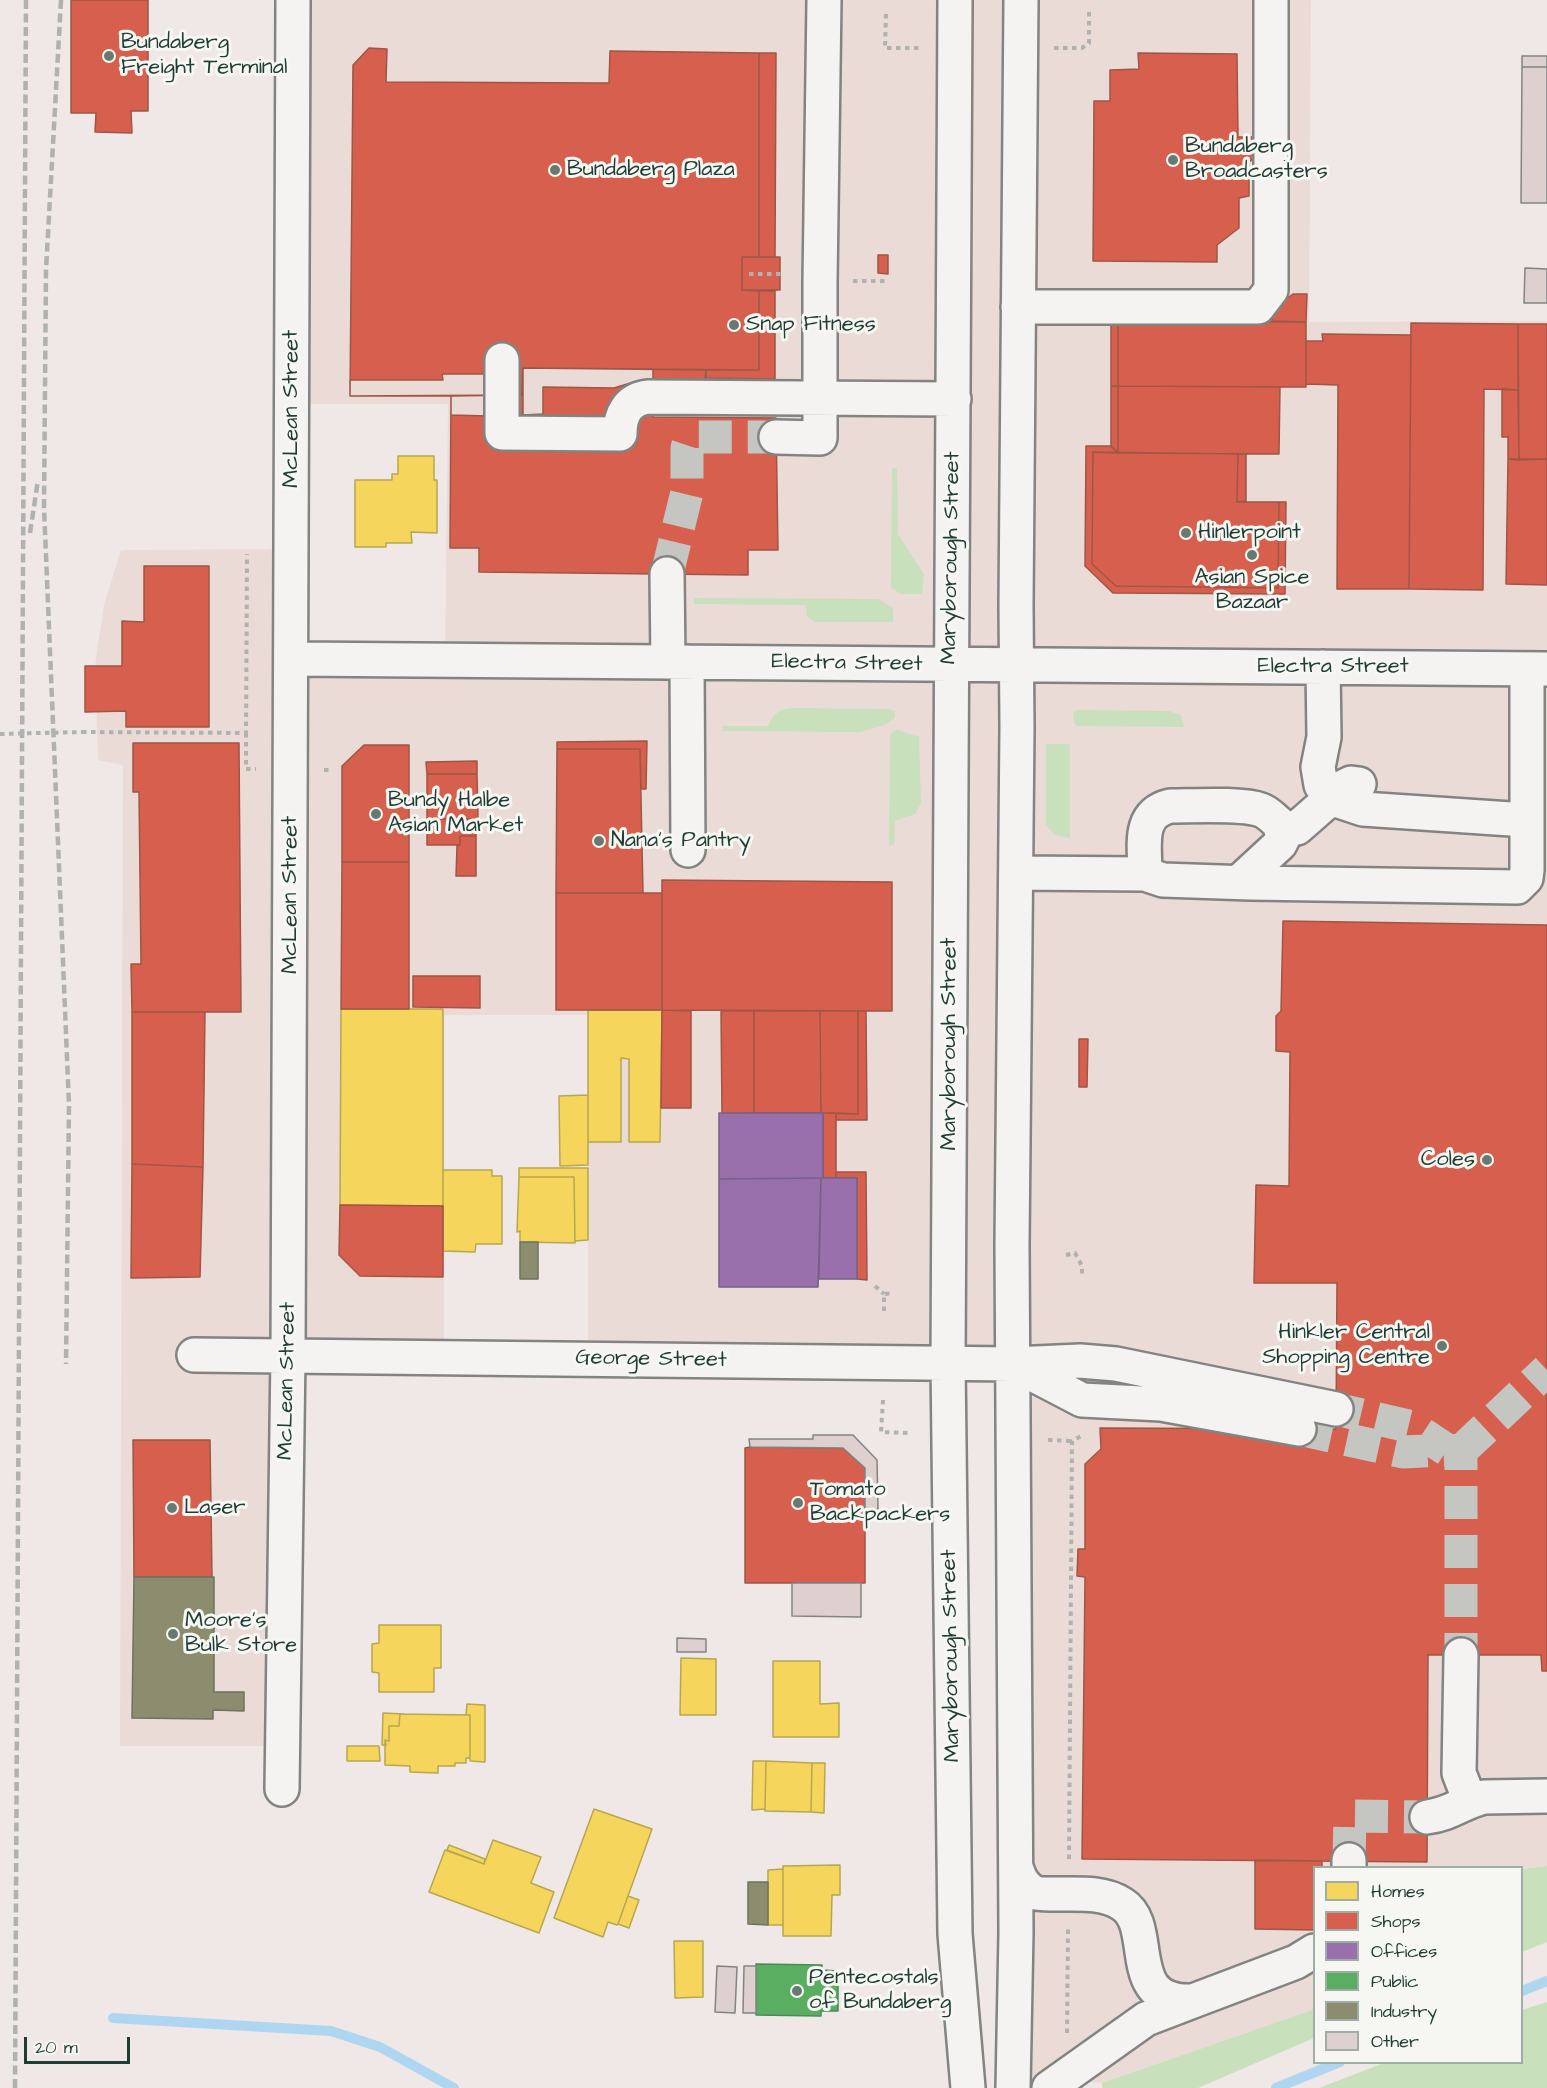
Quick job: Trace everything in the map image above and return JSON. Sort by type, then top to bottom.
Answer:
[{"type":"street","name":"McLean Street","points":[[282,1789],[288,1355],[293,0]]},
{"type":"street","points":[[776,437],[820,438],[824,0]]},
{"type":"street","name":"Maryborough Street","points":[[955,0],[948,1364],[955,1934],[968,2088]]},
{"type":"street","points":[[1013,2088],[1016,1867],[1012,1245],[1018,665],[1021,0]]},
{"type":"street","points":[[1018,307],[1258,307],[1271,290],[1271,0]]},
{"type":"street","points":[[502,360],[502,433],[620,434],[622,415],[633,401],[641,398],[954,399]]},
{"type":"street","points":[[667,574],[677,662],[688,850]]},
{"type":"street","name":"Electra Street","points":[[292,659],[1537,669]]},
{"type":"street","points":[[1323,667],[1324,736],[1344,776],[1346,790]]},
{"type":"street","points":[[1016,873],[1145,874],[1163,880],[1262,883],[1517,886],[1523,883],[1527,870],[1537,669]]},
{"type":"street","points":[[1280,826],[1297,828],[1346,790],[1511,809]]},
{"type":"street","points":[[1145,874],[1145,832],[1148,820],[1153,813],[1170,806],[1248,807],[1268,813],[1280,826],[1283,838],[1280,844],[1240,881]]},
{"type":"street","name":"George Street","points":[[194,1355],[948,1364],[1080,1361],[1116,1364],[1336,1409]]},
{"type":"street","points":[[1013,1364],[1082,1400],[1161,1404],[1299,1430]]},
{"type":"street","points":[[1461,1655],[1460,1773],[1466,1791],[1476,1798]]},
{"type":"street","points":[[1427,1817],[1451,1812],[1476,1798],[1547,1796]]},
{"type":"street","points":[[1016,1867],[1021,1882],[1035,1893],[1100,1896],[1124,1905],[1131,1912],[1136,1921],[1143,1987],[1141,2007],[1134,2022],[1124,2035]]},
{"type":"street","points":[[1058,2082],[1146,2019],[1296,1962],[1313,1952]]},
{"type":"street","points":[[1142,1961],[1148,1978],[1161,1994],[1181,2001],[1194,2001]]},
{"type":"path","points":[[1049,48],[1082,48],[1089,43],[1089,11]]},
{"type":"path","points":[[886,14],[885,48],[925,48]]},
{"type":"path","points":[[247,554],[246,770],[257,769]]},
{"type":"path","points":[[0,734],[246,733]]},
{"type":"path","points":[[1066,1255],[1075,1253],[1082,1266],[1082,1275]]},
{"type":"path","points":[[875,1286],[884,1294],[893,1293]]},
{"type":"path","points":[[884,1294],[884,1311]]},
{"type":"path","points":[[883,1400],[881,1432],[910,1433]]},
{"type":"path","points":[[1048,1440],[1072,1441],[1091,1431]]},
{"type":"path","points":[[1058,2082],[1068,1894],[1072,1441]]},
{"type":"shaded area","points":[[296,0],[1311,0],[1309,322],[1547,321],[1547,1866],[1523,1869],[1523,1866],[1313,1866],[1312,2010],[1102,2083],[1005,2076],[1010,1361],[588,1355],[588,1015],[444,1015],[444,1354],[286,1353],[278,1746],[120,1746],[123,765],[98,760],[95,666],[104,605],[121,550],[294,549],[294,656],[445,657],[448,404],[294,404]]},
{"type":"green space","points":[[892,468],[897,468],[898,534],[924,574],[922,594],[901,594],[891,588]]},
{"type":"green space","points":[[694,598],[878,599],[893,608],[893,622],[815,622],[807,616],[806,605],[694,604]]},
{"type":"green space","points":[[790,708],[889,709],[895,711],[895,718],[884,725],[860,732],[722,731],[723,726],[768,726],[776,714]]},
{"type":"green space","points":[[1078,710],[1169,711],[1181,715],[1184,727],[1077,726],[1073,712]]},
{"type":"green space","points":[[896,730],[919,736],[921,803],[915,814],[895,821],[894,845],[889,846],[890,736]]},
{"type":"green space","points":[[1046,744],[1070,744],[1070,838],[1055,835],[1046,825]]},
{"type":"green space","points":[[1547,1866],[1547,1942],[1523,1952],[1523,1869]]},
{"type":"green space","points":[[1547,2002],[1547,2088],[1319,2088],[1381,2064],[1523,2064],[1523,2010]]},
{"type":"green space","points":[[1313,2006],[1313,2038],[1198,2088],[1102,2088],[1102,2083],[1312,2010]]},
{"type":"building: Homes","points":[[398,456],[434,456],[434,480],[437,480],[437,533],[411,532],[412,543],[386,543],[386,547],[355,547],[355,480],[392,480],[392,474],[398,474]]},
{"type":"building: Homes","points":[[341,1009],[443,1009],[443,1206],[340,1205]]},
{"type":"building: Homes","points":[[588,1010],[662,1010],[660,1142],[629,1142],[629,1059],[621,1058],[621,1142],[588,1142]]},
{"type":"building: Homes","points":[[588,1095],[588,1165],[560,1166],[559,1096]]},
{"type":"building: Homes","points":[[519,1168],[588,1168],[588,1240],[575,1241],[574,1177],[519,1177]]},
{"type":"building: Homes","points":[[443,1170],[492,1170],[492,1176],[502,1176],[502,1244],[476,1244],[475,1252],[443,1251]]},
{"type":"building: Homes","points":[[519,1177],[574,1177],[575,1243],[520,1242],[520,1231],[517,1232]]},
{"type":"building: Homes","points":[[379,1625],[441,1625],[441,1668],[434,1668],[434,1692],[379,1692],[379,1673],[372,1672],[372,1644],[379,1643]]},
{"type":"building: Homes","points":[[681,1658],[716,1659],[716,1715],[680,1715]]},
{"type":"building: Homes","points":[[773,1661],[820,1661],[820,1704],[839,1703],[839,1737],[773,1737]]},
{"type":"building: Homes","points":[[467,1704],[485,1705],[485,1762],[470,1761],[470,1715],[466,1715]]},
{"type":"building: Homes","points":[[383,1713],[404,1714],[400,1714],[399,1726],[389,1726],[389,1741],[385,1740],[386,1745],[382,1745]]},
{"type":"building: Homes","points":[[400,1714],[470,1715],[470,1758],[466,1758],[466,1763],[455,1763],[455,1766],[438,1766],[438,1773],[410,1772],[410,1766],[385,1765],[385,1740],[389,1741],[389,1726],[399,1726]]},
{"type":"building: Homes","points":[[347,1746],[379,1746],[380,1761],[347,1761]]},
{"type":"building: Homes","points":[[753,1761],[766,1761],[765,1809],[752,1810]]},
{"type":"building: Homes","points":[[766,1761],[812,1763],[811,1812],[765,1811]]},
{"type":"building: Homes","points":[[812,1763],[825,1763],[824,1813],[811,1812]]},
{"type":"building: Homes","points":[[594,1809],[652,1829],[618,1924],[608,1922],[603,1937],[554,1918]]},
{"type":"building: Homes","points":[[493,1840],[541,1857],[531,1883],[554,1892],[539,1933],[429,1892],[445,1850],[484,1864]]},
{"type":"building: Homes","points":[[449,1845],[485,1859],[484,1864],[447,1850]]},
{"type":"building: Homes","points":[[840,1865],[840,1895],[832,1895],[831,1936],[783,1936],[783,1866]]},
{"type":"building: Homes","points":[[783,1869],[783,1925],[768,1925],[768,1870]]},
{"type":"building: Homes","points":[[628,1896],[639,1900],[629,1928],[618,1924]]},
{"type":"building: Homes","points":[[674,1941],[703,1941],[703,1997],[675,1998]]},
{"type":"building: Shops","name":"Bundaberg Freight Terminal","points":[[71,0],[148,0],[148,111],[131,111],[132,133],[95,132],[96,113],[71,113]]},
{"type":"building: Shops","name":"Bundaberg Plaza","points":[[369,48],[387,49],[386,82],[609,83],[610,51],[759,53],[759,257],[742,257],[742,290],[759,291],[759,370],[523,368],[522,395],[350,396],[353,65]]},
{"type":"building: Shops","points":[[759,53],[776,53],[775,257],[759,257]]},
{"type":"building: Shops","name":"Bundaberg Broadcasters","points":[[1138,53],[1237,54],[1238,137],[1255,137],[1256,157],[1249,162],[1249,196],[1239,198],[1239,228],[1217,245],[1217,262],[1093,261],[1094,101],[1110,101],[1110,70],[1139,69]]},
{"type":"building: Shops","points":[[878,255],[888,255],[888,274],[878,273]]},
{"type":"building: Shops","points":[[742,257],[780,257],[780,290],[742,290]]},
{"type":"building: Shops","points":[[759,291],[775,291],[775,379],[705,378],[706,370],[759,370]]},
{"type":"building: Shops","points":[[1293,294],[1307,294],[1306,322],[1272,321],[1272,309]]},
{"type":"building: Shops","points":[[1118,321],[1306,322],[1306,387],[1118,386]]},
{"type":"building: Shops","points":[[1411,323],[1518,324],[1518,390],[1484,389],[1483,590],[1409,589]]},
{"type":"building: Shops","points":[[1518,324],[1547,324],[1547,459],[1519,460]]},
{"type":"building: Shops","points":[[1111,325],[1118,325],[1118,386],[1111,386]]},
{"type":"building: Shops","points":[[1322,334],[1411,335],[1409,589],[1337,589],[1338,385],[1306,384],[1306,341],[1323,341]]},
{"type":"building: Shops","points":[[523,368],[653,369],[653,417],[776,418],[778,550],[748,550],[748,575],[479,572],[479,548],[450,548],[451,396],[522,395]]},
{"type":"building: Shops","points":[[523,368],[706,370],[706,381],[637,381],[614,388],[543,387],[543,414],[523,415]]},
{"type":"building: Shops","points":[[442,374],[488,374],[488,416],[451,415],[451,396],[350,396],[350,380],[443,380]]},
{"type":"building: Shops","points":[[1111,386],[1118,386],[1118,453],[1111,446]]},
{"type":"building: Shops","points":[[1118,386],[1280,387],[1279,454],[1118,453]]},
{"type":"building: Shops","points":[[1502,389],[1518,390],[1519,460],[1508,459],[1508,437],[1502,437]]},
{"type":"building: Shops","points":[[1086,446],[1111,446],[1118,453],[1093,452],[1092,564],[1116,586],[1278,588],[1279,502],[1286,502],[1285,594],[1113,593],[1085,566]]},
{"type":"building: Shops","name":"Hinlerpoint","points":[[1093,452],[1238,454],[1237,502],[1279,502],[1278,588],[1116,586],[1092,564]]},
{"type":"building: Shops","points":[[1238,454],[1246,454],[1246,501],[1237,502]]},
{"type":"building: Shops","points":[[1508,459],[1547,459],[1547,585],[1506,584]]},
{"type":"building: Shops","points":[[144,566],[209,566],[209,727],[126,727],[126,711],[85,712],[85,666],[122,666],[122,621],[144,622]]},
{"type":"building: Shops","points":[[647,741],[646,789],[641,789],[640,749],[557,749],[557,742]]},
{"type":"building: Shops","points":[[133,743],[239,743],[241,1012],[132,1012],[131,964],[141,964],[139,792],[133,792]]},
{"type":"building: Shops","name":"Bundy Halbe Asian Market","points":[[364,745],[409,745],[409,862],[342,862],[342,766]]},
{"type":"building: Shops","name":"Nana's Pantry","points":[[557,749],[640,749],[643,893],[556,893]]},
{"type":"building: Shops","points":[[477,761],[477,774],[427,774],[426,762]]},
{"type":"building: Shops","points":[[427,774],[477,774],[478,819],[427,819]]},
{"type":"building: Shops","points":[[427,819],[476,819],[476,836],[460,836],[460,845],[427,845]]},
{"type":"building: Shops","points":[[460,836],[476,836],[476,876],[456,876],[457,846],[460,845]]},
{"type":"building: Shops","points":[[342,862],[409,862],[409,1009],[341,1009]]},
{"type":"building: Shops","points":[[662,880],[892,882],[892,1011],[662,1010]]},
{"type":"building: Shops","points":[[556,893],[662,893],[662,1010],[556,1010]]},
{"type":"building: Shops","name":"Hinkler Central Shopping Centre","points":[[1283,921],[1547,925],[1547,1671],[1542,1671],[1541,1655],[1428,1655],[1427,1862],[1082,1859],[1085,1577],[1077,1576],[1078,1549],[1085,1549],[1085,1464],[1101,1449],[1100,1428],[1336,1429],[1337,1283],[1254,1283],[1256,1185],[1289,1186],[1290,1052],[1276,1051],[1276,1016],[1281,1011]]},
{"type":"building: Shops","points":[[413,976],[480,976],[480,1008],[413,1007]]},
{"type":"building: Shops","points":[[662,1010],[691,1011],[691,1108],[661,1108]]},
{"type":"building: Shops","points":[[721,1011],[754,1011],[754,1113],[722,1114]]},
{"type":"building: Shops","points":[[754,1011],[820,1011],[821,1113],[754,1113]]},
{"type":"building: Shops","points":[[820,1011],[858,1011],[858,1114],[821,1113]]},
{"type":"building: Shops","points":[[858,1011],[866,1011],[867,1120],[836,1120],[836,1113],[858,1114]]},
{"type":"building: Shops","points":[[132,1012],[205,1012],[203,1167],[132,1164]]},
{"type":"building: Shops","points":[[1079,1039],[1088,1039],[1087,1087],[1079,1087]]},
{"type":"building: Shops","points":[[823,1113],[836,1113],[836,1178],[823,1178]]},
{"type":"building: Shops","points":[[132,1164],[203,1167],[200,1277],[131,1278]]},
{"type":"building: Shops","points":[[836,1172],[866,1172],[867,1280],[857,1279],[857,1178],[836,1178]]},
{"type":"building: Shops","points":[[340,1205],[443,1206],[443,1277],[360,1276],[339,1255]]},
{"type":"building: Shops","name":"Laser","points":[[133,1440],[210,1440],[212,1577],[134,1577]]},
{"type":"building: Shops","points":[[745,1448],[843,1448],[865,1468],[865,1583],[745,1583]]},
{"type":"building: Shops","points":[[1255,1860],[1322,1861],[1322,1866],[1313,1866],[1313,1930],[1255,1929]]},
{"type":"building: Offices","points":[[719,1113],[823,1113],[823,1178],[719,1179]]},
{"type":"building: Offices","points":[[821,1178],[857,1178],[857,1279],[819,1279]]},
{"type":"building: Offices","points":[[821,1178],[818,1287],[719,1287],[719,1179]]},
{"type":"building: Public","name":"Pentecostals of Bundaberg","points":[[756,1964],[822,1965],[822,1970],[838,1971],[838,2011],[821,2011],[821,2016],[756,2015]]},
{"type":"building: Industry","points":[[520,1242],[538,1242],[538,1279],[520,1279]]},
{"type":"building: Industry","name":"Moore's Bulk Store","points":[[134,1577],[214,1577],[214,1692],[244,1692],[244,1711],[213,1710],[213,1719],[132,1718]]},
{"type":"building: Industry","points":[[748,1882],[768,1882],[768,1925],[748,1924]]},
{"type":"building: Other","points":[[1522,56],[1547,56],[1547,67],[1522,67]]},
{"type":"building: Other","points":[[1522,67],[1547,67],[1547,203],[1521,203]]},
{"type":"building: Other","points":[[1525,268],[1547,269],[1547,303],[1524,303]]},
{"type":"building: Other","points":[[813,1435],[853,1435],[877,1460],[878,1509],[865,1509],[865,1468],[843,1448],[750,1447],[749,1439],[813,1439]]},
{"type":"building: Other","points":[[792,1583],[861,1583],[861,1617],[792,1616]]},
{"type":"building: Other","points":[[677,1638],[706,1639],[706,1652],[677,1652]]},
{"type":"building: Other","points":[[717,1966],[737,1967],[735,2013],[715,2012]]},
{"type":"building: Other","points":[[744,1966],[756,1966],[756,2013],[743,2013]]},
{"type":"waterway","points":[[1523,1991],[1547,1981]]},
{"type":"waterway","points":[[113,2018],[331,2031],[380,2047],[454,2088]]},
{"type":"waterway","points":[[1276,2088],[1335,2064]]},
{"type":"tunnel","points":[[667,574],[687,492],[687,448],[690,439],[696,437],[776,437]]},
{"type":"tunnel","points":[[1510,798],[1547,802]]},
{"type":"tunnel","points":[[1461,1451],[1547,1370]]},
{"type":"tunnel","points":[[1299,1429],[1403,1452],[1447,1450],[1412,1427],[1336,1409]]},
{"type":"tunnel","points":[[1447,1450],[1461,1451],[1461,1655]]},
{"type":"tunnel","points":[[1349,1860],[1350,1816],[1427,1817]]},
{"type":"railway","points":[[15,2088],[26,0]]},
{"type":"railway","points":[[61,0],[46,270],[44,508],[69,1105],[66,1364]]},
{"type":"railway","points":[[30,533],[38,480]]},
{"type":"place","name":"Bundaberg Freight Terminal","points":[[109,56]]},
{"type":"place","name":"Bundaberg Broadcasters","points":[[1173,160]]},
{"type":"place","name":"Bundaberg Plaza","points":[[555,170]]},
{"type":"place","name":"Snap Fitness","points":[[734,325]]},
{"type":"place","name":"Hinlerpoint","points":[[1186,533]]},
{"type":"place","name":"Asian Spice Bazaar","points":[[1252,555]]},
{"type":"place","name":"Bundy Halbe Asian Market","points":[[376,814]]},
{"type":"place","name":"Nana's Pantry","points":[[599,841]]},
{"type":"place","name":"Coles","points":[[1487,1160]]},
{"type":"place","name":"Hinkler Central Shopping Centre","points":[[1442,1346]]},
{"type":"place","name":"Tomato Backpackers","points":[[798,1503]]},
{"type":"place","name":"Laser","points":[[172,1508]]},
{"type":"place","name":"Moore's Bulk Store","points":[[173,1634]]},
{"type":"place","name":"Pentecostals of Bundaberg","points":[[797,1991]]}]
